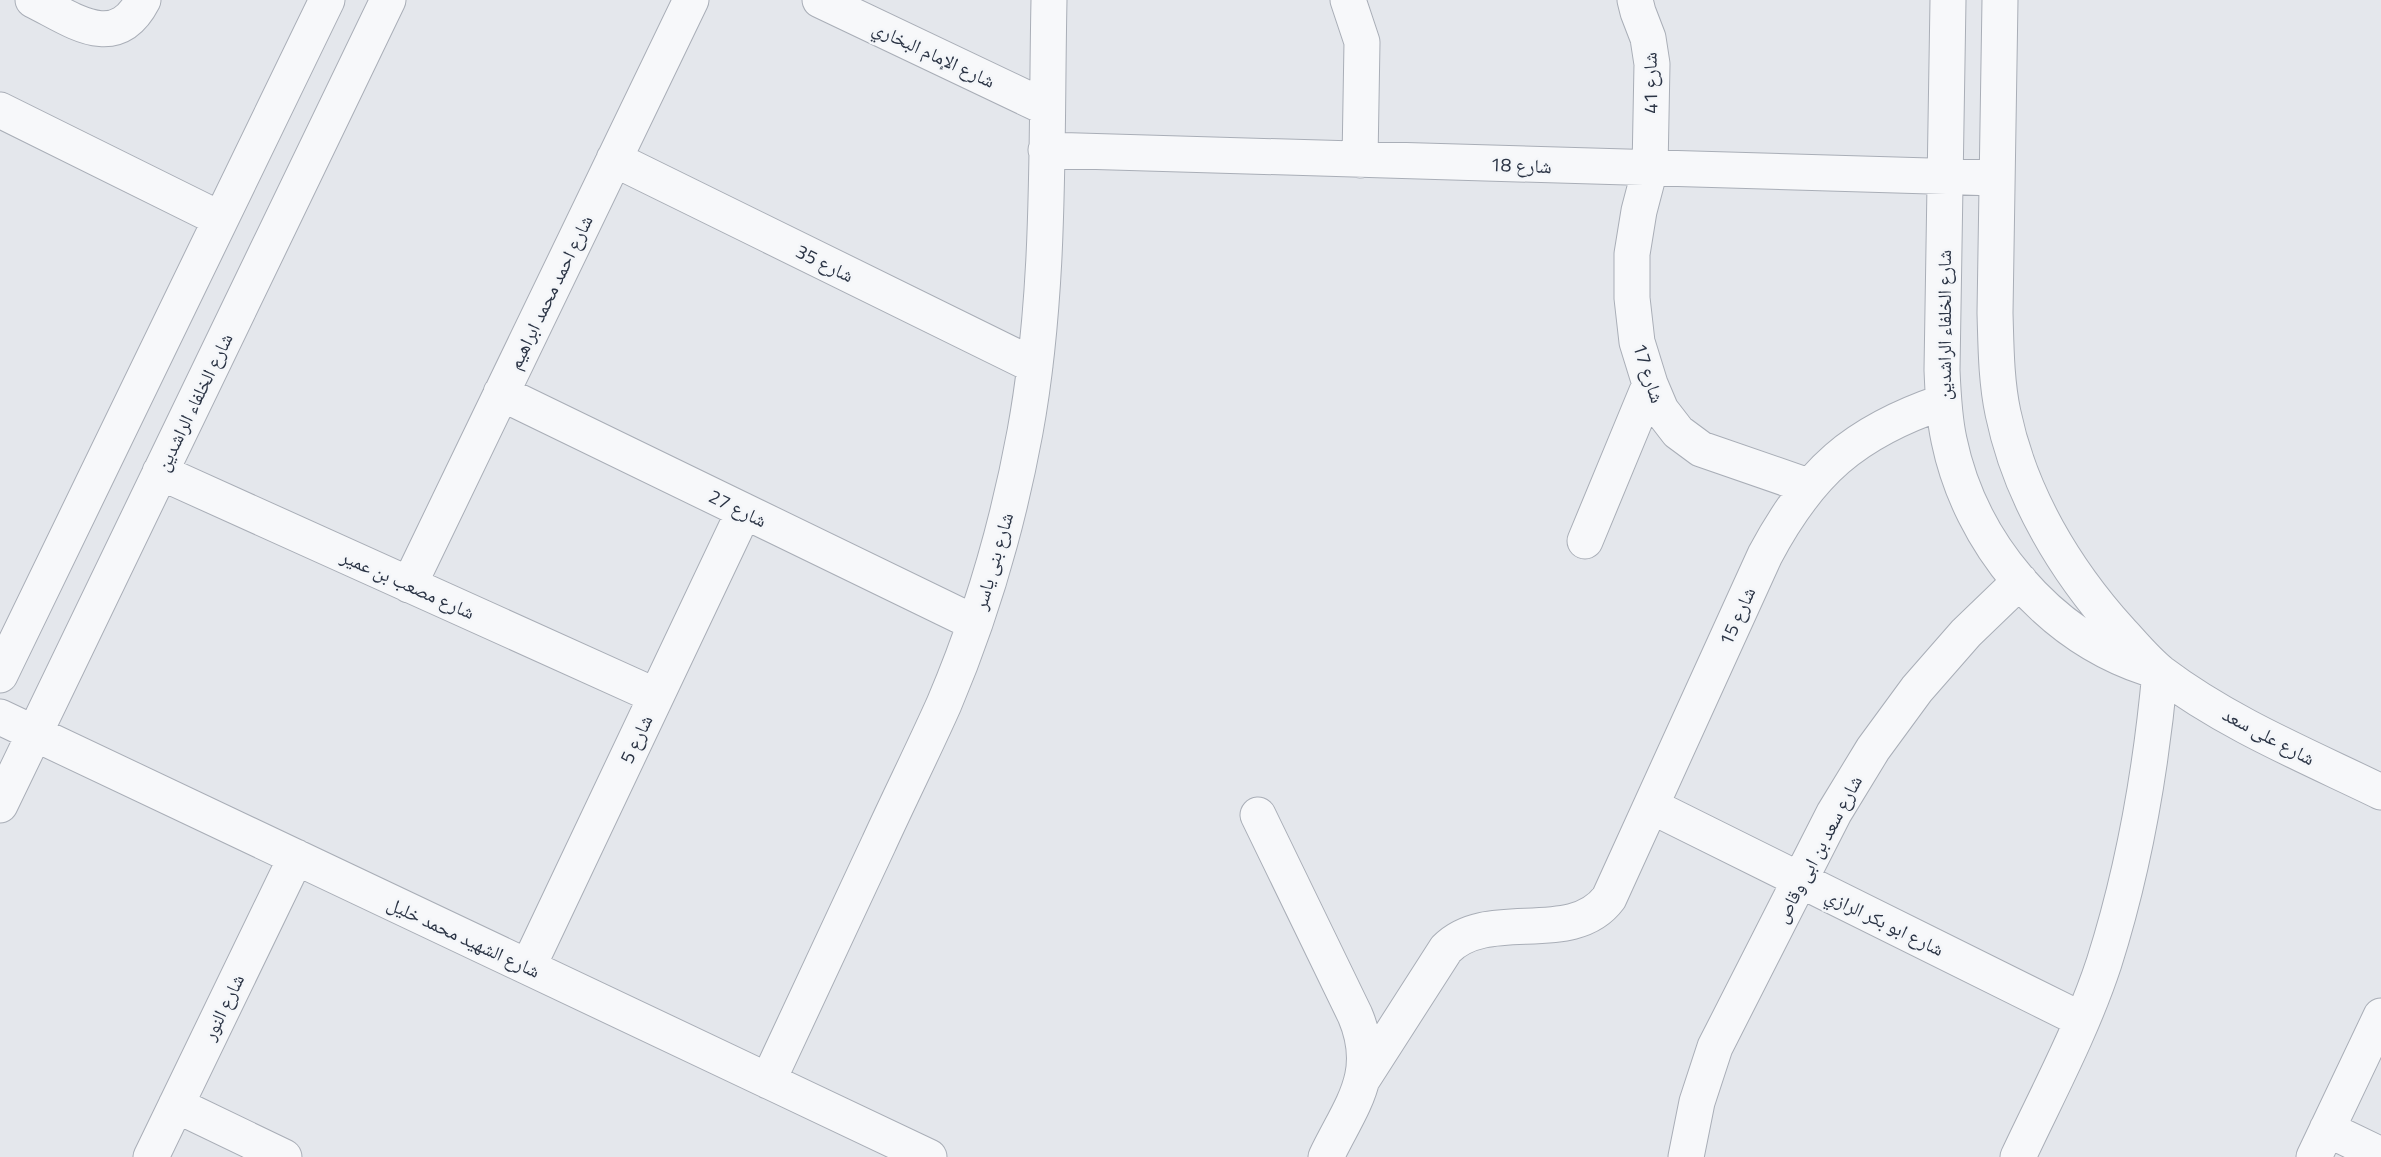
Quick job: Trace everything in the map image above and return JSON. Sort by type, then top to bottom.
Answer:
[{"type":"street","points":[[33,0],[89,28],[102,30],[127,22],[143,0]]},
{"type":"street","points":[[3,660],[327,0]]},
{"type":"street","name":"شارع الخلفاء الراشدين","points":[[0,805],[388,0]]},
{"type":"street","name":"شارع الإمام البخاري","points":[[820,0],[1047,108]]},
{"type":"street","name":"شارع بنى ياسر","points":[[768,1081],[943,704],[975,623],[1011,496],[1035,366],[1045,243],[1049,0]]},
{"type":"street","points":[[1348,0],[1362,41],[1360,160]]},
{"type":"street","name":"شارع 41","points":[[1635,0],[1651,51],[1650,169]]},
{"type":"street","name":"شارع الخلفاء الراشدين","points":[[1948,0],[1943,402],[1950,441],[1976,515],[1996,549],[2020,581],[2043,606],[2069,628],[2099,647],[2160,672]]},
{"type":"street","points":[[2000,0],[1996,363],[2002,412],[2016,461],[2035,507],[2082,584],[2107,616],[2160,672],[2153,743],[2134,849],[2104,964],[2082,1020],[2018,1157]]},
{"type":"street","name":"شارع احمد محمد ابراهيم","points":[[409,585],[614,159],[686,2]]},
{"type":"street","points":[[0,110],[220,219]]},
{"type":"street","name":"شارع 18","points":[[1046,150],[1997,178]]},
{"type":"street","name":"شارع 35","points":[[614,159],[1035,366]]},
{"type":"street","name":"شارع 17","points":[[1650,169],[1632,254],[1632,298],[1637,342],[1661,410],[1678,432],[1702,449],[1808,486]]},
{"type":"street","points":[[1585,541],[1650,384]]},
{"type":"street","name":"شارع 27","points":[[502,393],[975,623]]},
{"type":"street","name":"شارع 15","points":[[1362,1080],[1454,941],[1477,931],[1582,920],[1602,908],[1609,898],[1765,555],[1784,519],[1808,486],[1836,457],[1869,433],[1905,415],[1943,402]]},
{"type":"street","name":"شارع مصعب بن عمير","points":[[160,472],[656,696]]},
{"type":"street","name":"شارع 5","points":[[528,967],[744,511]]},
{"type":"street","name":"شارع سعد بن ابى وقاص","points":[[1686,1157],[1697,1102],[1716,1047],[1833,813],[1873,749],[1917,689],[1966,633],[2020,581]]},
{"type":"street","name":"شارع على سعد","points":[[2160,672],[2240,723],[2381,792]]},
{"type":"street","name":"شارع الشهيد محمد خليل","points":[[0,717],[768,1081],[910,1153]]},
{"type":"street","name":"شارع ابو بكر الرازي","points":[[1651,806],[2082,1020]]},
{"type":"street","points":[[1258,815],[1361,1030],[1366,1047],[1362,1080],[1325,1157]]},
{"type":"street","name":"شارع النور","points":[[151,1157],[296,857]]},
{"type":"street","points":[[2381,1016],[2320,1143],[2381,1155]]},
{"type":"street","points":[[176,1105],[284,1157]]}]
